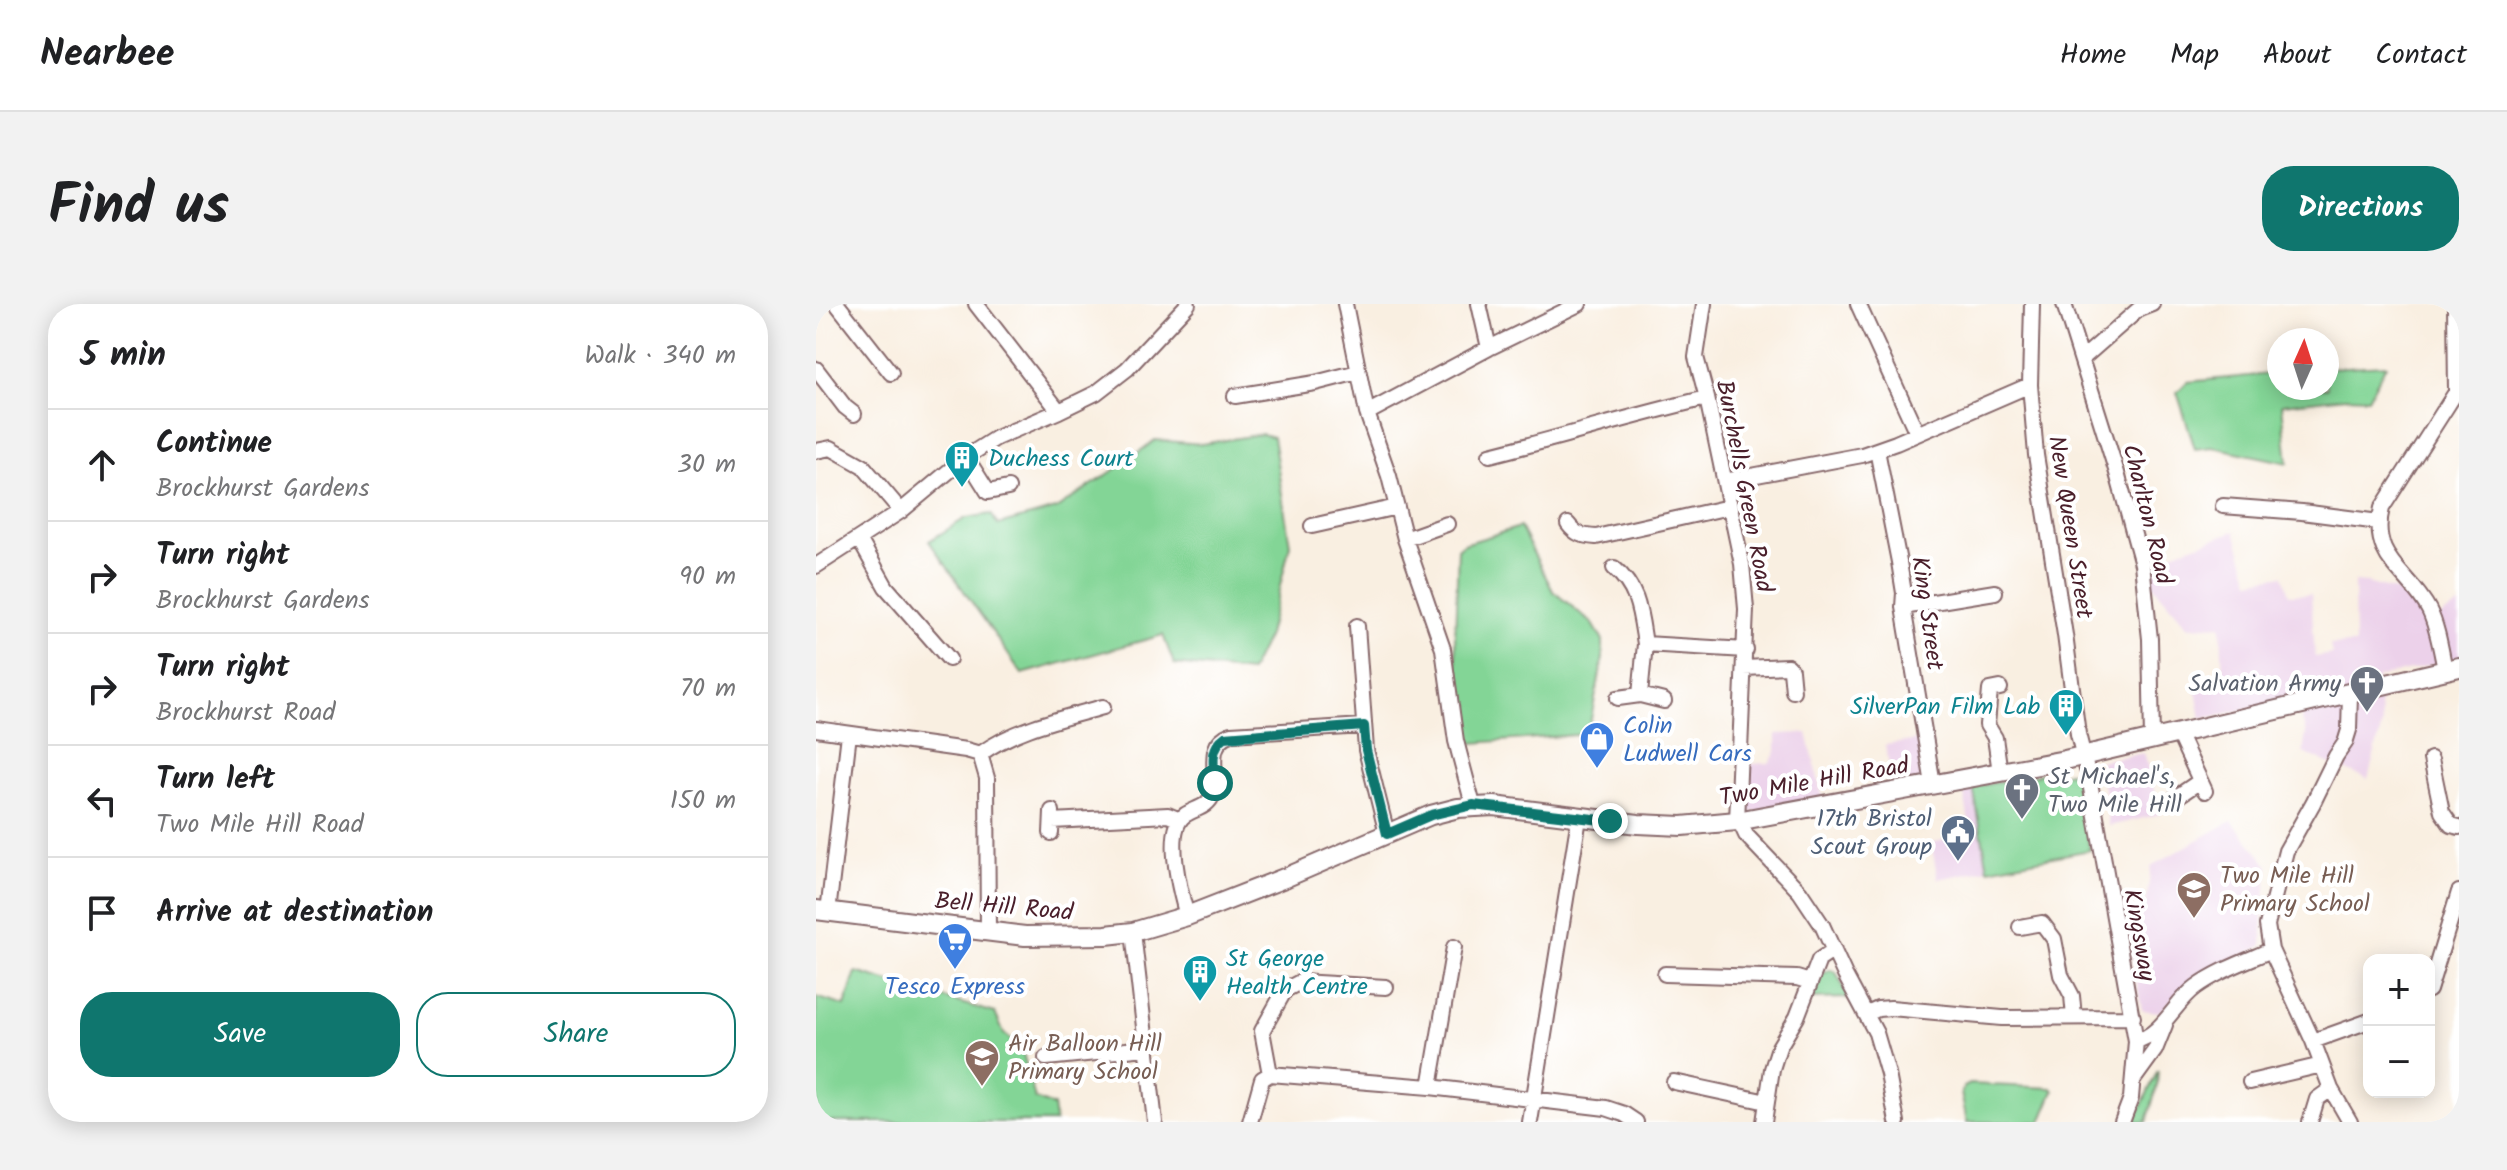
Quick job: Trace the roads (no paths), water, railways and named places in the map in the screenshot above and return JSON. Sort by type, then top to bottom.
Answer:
[{"type":"main road","name":"Two Mile Hill Road","points":[[1187,916],[1431,815],[1473,805],[1682,826],[1738,821],[2083,756],[2452,668]]},
{"type":"main road","name":"Bell Hill Road","points":[[822,911],[988,932],[1061,937],[1133,932],[1187,916]]},
{"type":"street","points":[[837,304],[891,373]]},
{"type":"street","points":[[976,304],[1059,411]]},
{"type":"street","points":[[816,566],[901,511],[966,457],[996,438],[1096,393],[1118,376],[1188,304]]},
{"type":"street","points":[[1345,304],[1367,413],[1405,539],[1443,649],[1456,741],[1473,805]]},
{"type":"street","points":[[1479,304],[1489,348]]},
{"type":"street","points":[[1367,413],[1579,304]]},
{"type":"street","name":"Burchells Green Road","points":[[1704,304],[1695,353],[1742,564],[1746,609],[1738,821]]},
{"type":"street","points":[[1858,304],[1917,433]]},
{"type":"street","name":"New Queen Street","points":[[2032,304],[2030,385],[2036,455],[2083,756]]},
{"type":"street","name":"Charlton Road","points":[[2064,304],[2083,358],[2142,564],[2150,639],[2152,740]]},
{"type":"street","points":[[2083,358],[2139,309],[2152,304]]},
{"type":"street","points":[[2452,668],[2430,611],[2384,551],[2379,522],[2382,508],[2456,392],[2455,304]]},
{"type":"street","points":[[816,369],[854,414]]},
{"type":"street","points":[[1235,396],[1315,383],[1358,372]]},
{"type":"street","points":[[1725,481],[1833,462],[1877,450],[2030,385]]},
{"type":"street","points":[[1490,455],[1537,438],[1707,398]]},
{"type":"street","points":[[816,451],[831,448],[858,462],[901,511]]},
{"type":"street","name":"King Street","points":[[1877,450],[1899,562],[1903,607],[1933,784]]},
{"type":"street","points":[[966,457],[988,492],[1008,488]]},
{"type":"street","points":[[2223,506],[2379,522]]},
{"type":"street","points":[[1312,526],[1397,507]]},
{"type":"street","points":[[1568,524],[1582,536],[1596,537],[1643,520],[1729,507]]},
{"type":"street","points":[[1405,539],[1447,524]]},
{"type":"street","points":[[859,539],[886,587],[949,659]]},
{"type":"street","points":[[1614,568],[1627,579],[1634,592],[1645,644],[1640,695]]},
{"type":"street","points":[[1903,607],[1995,592]]},
{"type":"street","points":[[1357,626],[1366,750],[1387,834]]},
{"type":"street","points":[[1645,644],[1746,650]]},
{"type":"street","points":[[1744,668],[1788,666],[1793,691]]},
{"type":"street","points":[[2000,688],[1990,690],[1987,725],[1995,738],[2000,772]]},
{"type":"street","points":[[2350,693],[2349,730],[2345,743],[2286,851],[2267,925],[2271,950],[2313,1041],[2331,1089],[2350,1122]]},
{"type":"street","points":[[1618,698],[1640,695],[1664,701]]},
{"type":"street","points":[[980,754],[996,743],[1037,725],[1103,707]]},
{"type":"street","points":[[1187,916],[1178,884],[1176,832],[1185,814],[1200,809],[1211,799],[1215,783],[1215,747],[1225,737],[1364,726]]},
{"type":"street","points":[[816,729],[980,754]]},
{"type":"street","points":[[2175,798],[2203,786],[2178,733]]},
{"type":"street","points":[[822,911],[849,734]]},
{"type":"street","points":[[980,754],[987,778],[988,932]]},
{"type":"street","name":"Kingsway","points":[[2083,756],[2136,1041],[2131,1098],[2122,1122]]},
{"type":"street","points":[[2431,759],[2442,812],[2451,825],[2459,827]]},
{"type":"street","points":[[1052,822],[1168,815],[1180,820]]},
{"type":"street","points":[[1530,1122],[1579,818]]},
{"type":"street","points":[[1738,821],[1746,835],[1812,908],[1876,1033],[1897,1122]]},
{"type":"street","points":[[2435,970],[2459,892]]},
{"type":"street","points":[[2020,927],[2042,923],[2054,939],[2061,975],[2072,996],[2074,1017]]},
{"type":"street","points":[[1133,932],[1155,1122]]},
{"type":"street","points":[[1430,1087],[1454,947]]},
{"type":"street","points":[[1764,1122],[1775,1057],[1797,1017],[1819,960],[1834,950]]},
{"type":"street","points":[[2136,1041],[2152,1034],[2188,993],[2202,983],[2271,950]]},
{"type":"street","points":[[1665,974],[1797,978],[1810,982]]},
{"type":"street","points":[[1270,1074],[1262,1031],[1285,990],[1300,982],[1386,987]]},
{"type":"street","points":[[1867,1014],[1891,1008],[2002,1018],[2133,1017]]},
{"type":"street","points":[[2134,1079],[2155,1050],[2168,1017]]},
{"type":"street","points":[[2313,1041],[2363,1023]]},
{"type":"street","points":[[1046,1058],[1146,1048]]},
{"type":"street","points":[[2250,1082],[2322,1065]]},
{"type":"street","points":[[1250,1122],[1262,1079],[1270,1074],[1534,1098],[1606,1108],[1636,1122]]},
{"type":"street","points":[[1674,1082],[1767,1102]]},
{"type":"street","points":[[2310,1122],[2317,1099],[2331,1089]]},
{"type":"place","name":"Duchess Court","points":[[962,489]]},
{"type":"place","name":"Salvation Army","points":[[2367,714]]},
{"type":"place","name":"SilverPan Film Lab","points":[[2066,737]]},
{"type":"place","name":"Colin Ludwell Cars","points":[[1597,770]]},
{"type":"place","name":"St Michael's, Two Mile Hill","points":[[2022,821]]},
{"type":"place","name":"17th Bristol Scout Group","points":[[1958,863]]},
{"type":"place","name":"Two Mile Hill Primary School","points":[[2194,920]]},
{"type":"place","name":"Tesco Express","points":[[955,971]]},
{"type":"place","name":"St George Health Centre","points":[[1200,1003]]},
{"type":"place","name":"Air Balloon Hill Primary School","points":[[982,1088]]}]
